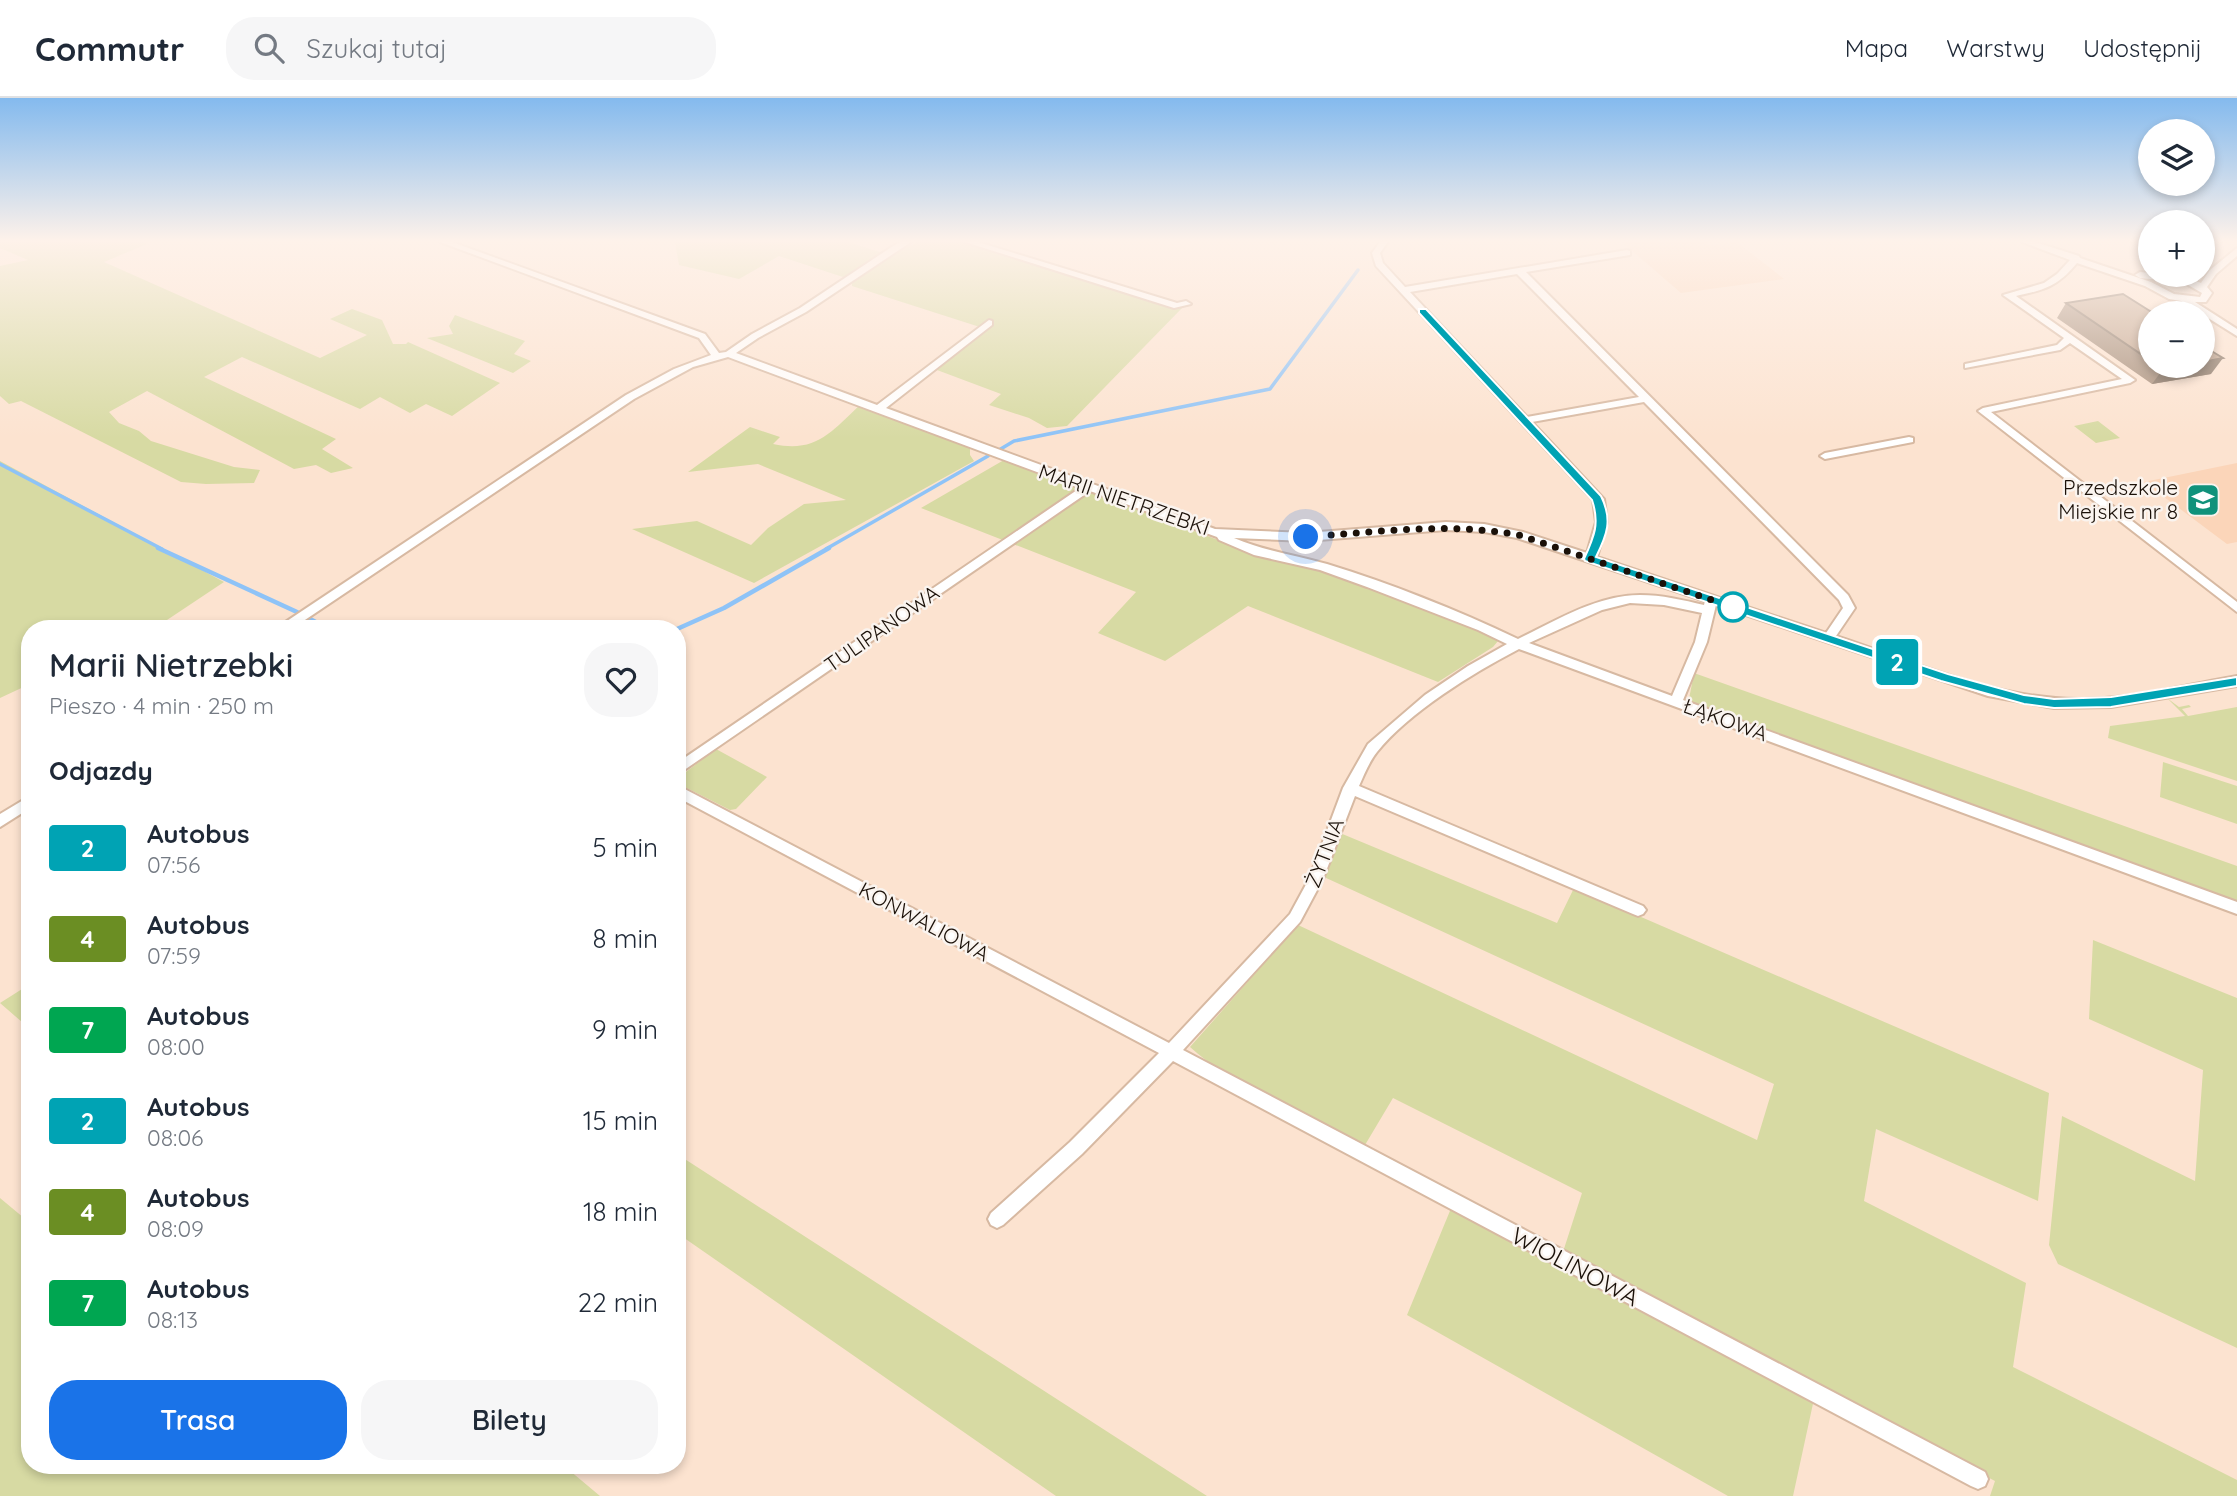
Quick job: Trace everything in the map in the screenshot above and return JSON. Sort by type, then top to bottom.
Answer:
[{"type":"street","points":[[623,307],[702,336],[716,355]]},
{"type":"street","points":[[729,354],[739,345],[806,307]]},
{"type":"street","points":[[1419,307],[1598,499],[1603,514],[1603,532],[1590,559]]},
{"type":"street","points":[[1555,307],[1844,598],[1849,608],[1828,639]]},
{"type":"street","points":[[2026,307],[2130,380],[1983,411],[2237,608]]},
{"type":"street","points":[[2196,307],[2237,333]]},
{"type":"street","points":[[2210,307],[2225,324]]},
{"type":"street","points":[[879,409],[989,323]]},
{"type":"street","points":[[1969,366],[2060,347],[2070,338]]},
{"type":"street","name":"MARII NIETRZEBKI","points":[[297,620],[600,416],[678,370],[716,355],[729,354],[1214,533],[1306,537],[1446,526],[1484,528],[1519,535],[1710,605],[1828,639],[1993,693],[2054,703],[2111,702],[2237,681]]},
{"type":"street","points":[[1526,420],[1646,398]]},
{"type":"street","points":[[1825,456],[1909,440]]},
{"type":"street","name":"TULIPANOWA","points":[[686,764],[1087,488]]},
{"type":"street","name":"ŁĄKOWA","points":[[1214,533],[1258,552],[1323,567],[1371,584],[1482,626],[1516,643],[2237,908]]},
{"type":"street","name":"ŻYTNIA","points":[[997,1219],[1046,1178],[1173,1051],[1295,918],[1310,896],[1350,788],[1370,751],[1405,717],[1444,688],[1516,643],[1620,601],[1643,599],[1710,605]]},
{"type":"street","points":[[1676,702],[1700,642],[1710,605]]},
{"type":"street","points":[[1350,788],[1638,909]]},
{"type":"street","name":"KONWALIOWA","points":[[686,795],[1173,1051]]},
{"type":"street","points":[[0,821],[21,807]]},
{"type":"street","name":"WIOLINOWA","points":[[1173,1051],[1515,1236],[1978,1479]]},
{"type":"shaded area","name":"Przedszkole Miejskie nr 8","points":[[2237,463],[2237,542],[2227,544],[2144,482]]},
{"type":"green space","points":[[0,307],[206,307],[320,358],[367,335],[330,319],[352,309],[382,320],[393,344],[408,342],[500,383],[452,416],[426,404],[410,413],[380,397],[360,409],[242,357],[204,377],[336,439],[322,449],[353,468],[331,473],[316,465],[294,469],[147,391],[109,412],[119,423],[139,431],[151,441],[234,467],[260,470],[254,483],[181,482],[21,401],[9,404],[0,396]]},
{"type":"green space","points":[[918,307],[1183,307],[1067,426],[1047,428],[1029,418],[989,405],[1001,394],[937,370],[986,329]]},
{"type":"green space","points":[[455,315],[525,341],[514,354],[531,361],[513,373],[427,338],[453,334],[449,326]]},
{"type":"green space","points":[[860,405],[970,448],[974,461],[754,583],[632,529],[697,521],[751,545],[768,528],[804,504],[846,500],[758,464],[688,472],[750,427],[780,437],[773,444],[801,446],[831,432]]},
{"type":"green space","points":[[2098,421],[2120,438],[2096,443],[2074,426]]},
{"type":"green space","points":[[1004,460],[1253,553],[1324,571],[1489,633],[1498,641],[1493,647],[1438,682],[1248,606],[1165,661],[1098,633],[1136,592],[921,508]]},
{"type":"green space","points":[[0,461],[224,582],[167,620],[21,620],[21,688],[0,698]]},
{"type":"green space","points":[[1694,673],[2237,866],[2237,904],[1697,708],[1689,699]]},
{"type":"green space","points":[[2167,698],[2179,707],[2189,705],[2191,707],[2182,709],[2188,716],[2237,707],[2237,781],[2108,738],[2110,726],[2185,716]]},
{"type":"green space","points":[[716,749],[767,777],[736,809],[730,810],[686,788],[686,772]]},
{"type":"green space","points":[[2163,762],[2237,786],[2237,824],[2160,797]]},
{"type":"green space","points":[[1340,833],[1557,923],[1574,888],[2049,1093],[2038,1201],[1876,1129],[1864,1201],[2026,1283],[2013,1367],[2237,1480],[2237,1496],[1990,1496],[1995,1481],[1562,1255],[1582,1193],[1393,1098],[1365,1145],[1274,1101],[1207,1061],[1190,1047],[1298,925],[1757,1140],[1774,1084],[1324,877]]},
{"type":"green space","points":[[2093,940],[2237,998],[2237,1348],[2058,1264],[2049,1245],[2062,1116],[2195,1181],[2203,1070],[2089,1019]]},
{"type":"green space","points":[[21,990],[21,1021],[0,1003]]},
{"type":"green space","points":[[686,1160],[1207,1496],[1056,1496],[686,1239]]},
{"type":"green space","points":[[0,1198],[21,1216],[21,1474],[574,1474],[600,1496],[0,1496]]},
{"type":"green space","points":[[1452,1206],[1814,1399],[1793,1496],[1728,1496],[1407,1315]]},
{"type":"building","points":[[2072,307],[2138,307],[2138,352]]},
{"type":"waterway","points":[[999,450],[1014,441],[1270,389],[1330,307]]},
{"type":"waterway","points":[[826,549],[988,456]]},
{"type":"waterway","points":[[0,464],[162,549]]},
{"type":"waterway","points":[[158,548],[297,612]]},
{"type":"waterway","points":[[686,625],[724,608],[829,548]]},
{"type":"bus line","name":"2","points":[[1423,311],[1598,499],[1603,514],[1603,532],[1590,559],[1945,678],[1993,693],[2024,699],[2054,703],[2111,702],[2237,681]]},
{"type":"place","name":"Przedszkole Miejskie nr 8","points":[[2203,500]]},
{"type":"route","points":[[1306,537],[1446,526],[1484,528],[1519,535],[1733,607]]}]
